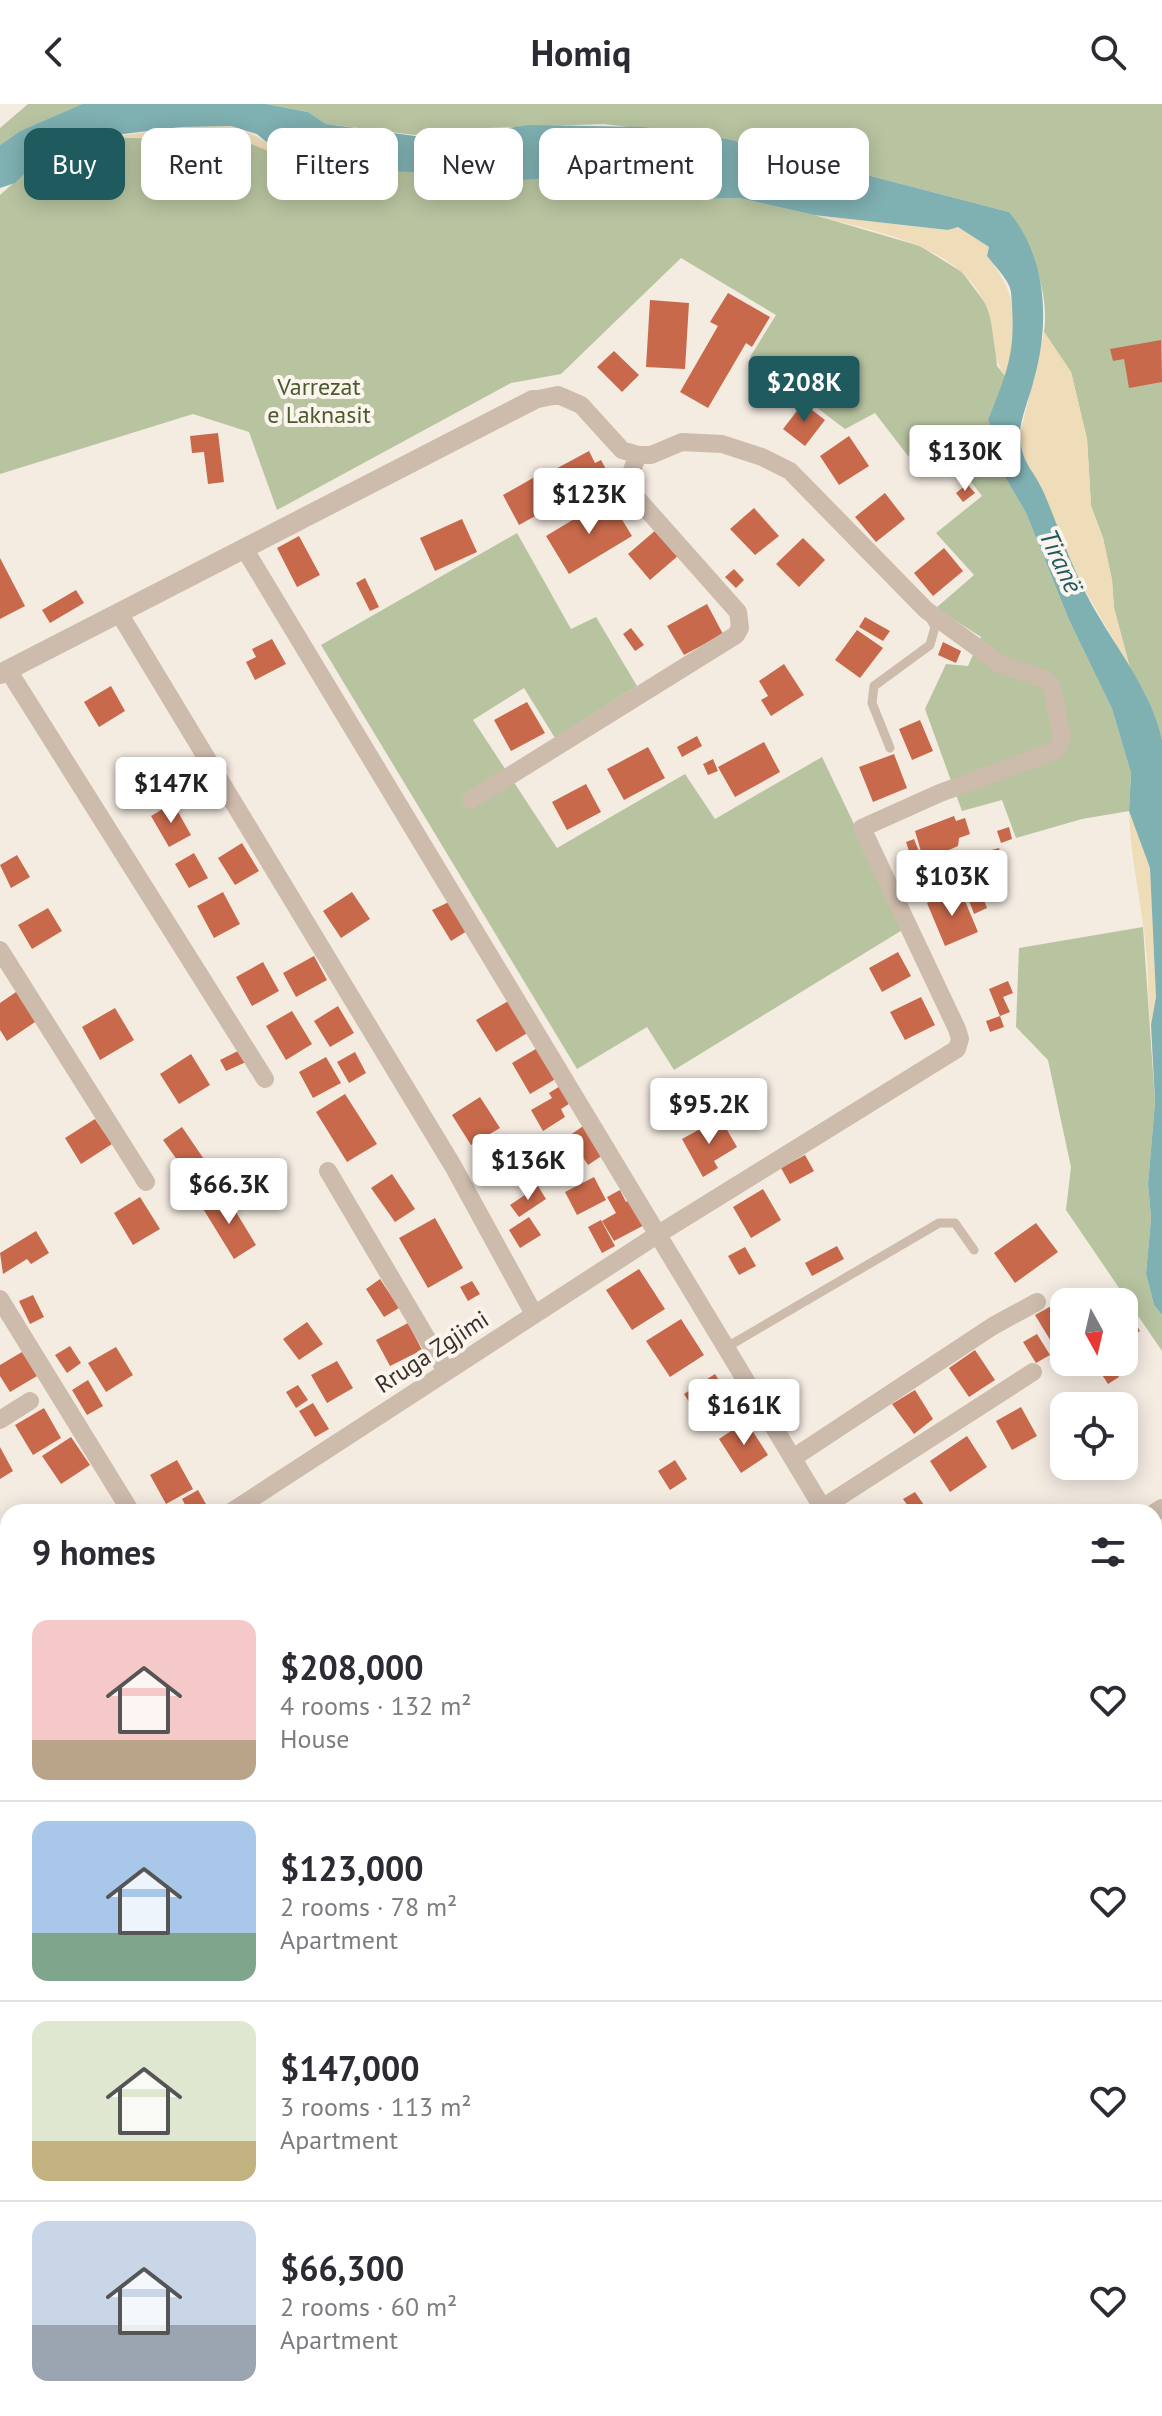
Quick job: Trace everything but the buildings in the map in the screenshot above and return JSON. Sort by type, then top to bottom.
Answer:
[{"type":"street","points":[[265,1079],[4,672],[533,400],[558,395],[581,405],[622,450],[651,455],[682,442],[722,444],[762,457],[790,471],[926,610]]},
{"type":"street","points":[[471,800],[736,635],[740,628],[738,612],[635,496],[630,475],[638,455]]},
{"type":"street","points":[[244,548],[660,1233],[820,1504]]},
{"type":"street","name":"Rruga Zgjimi","points":[[243,1504],[660,1233],[957,1049],[960,1039],[957,1029],[862,828],[940,793],[1057,750],[1062,736],[1052,688],[1046,680],[1000,664],[926,610]]},
{"type":"street","points":[[119,613],[453,1166],[534,1314]]},
{"type":"street","points":[[0,950],[146,1182]]},
{"type":"street","points":[[328,1171],[446,1371]]},
{"type":"street","points":[[0,1299],[126,1504]]},
{"type":"street","points":[[793,1458],[993,1326],[1037,1302]]},
{"type":"street","points":[[833,1504],[1033,1372]]},
{"type":"street","points":[[0,1420],[30,1401]]},
{"type":"lane","points":[[890,748],[872,703],[874,686],[930,645],[935,627],[926,610]]},
{"type":"lane","points":[[727,1347],[939,1223],[955,1223],[974,1250]]},
{"type":"green space","points":[[28,104],[82,104],[24,128],[0,145],[0,128]]},
{"type":"green space","points":[[266,104],[1162,104],[1162,740],[1145,694],[1130,668],[1114,608],[1103,538],[1091,506],[1087,439],[1071,372],[1044,332],[1044,300],[1037,269],[1009,212],[869,176],[869,128],[738,128],[738,142],[722,138],[722,128],[637,128],[604,124],[414,128],[414,135],[398,133],[398,128],[326,124],[308,112]]},
{"type":"green space","name":"Varrezat e Laknasit","points":[[125,138],[141,138],[141,200],[251,200],[251,144],[267,150],[267,200],[398,200],[398,172],[414,172],[414,200],[523,200],[523,180],[539,179],[539,200],[738,198],[814,215],[920,246],[962,272],[986,304],[994,328],[997,366],[1006,377],[988,419],[1005,477],[1026,513],[1069,620],[1112,709],[1131,773],[1129,811],[1082,819],[1016,838],[1002,800],[962,811],[925,709],[946,664],[968,666],[981,637],[936,608],[974,575],[936,533],[982,496],[938,438],[908,456],[875,413],[845,429],[750,357],[776,315],[681,258],[561,374],[511,383],[277,510],[249,432],[193,414],[0,474],[0,195],[24,174],[24,200],[125,200]]},
{"type":"green space","points":[[517,533],[571,629],[596,617],[637,686],[555,738],[524,688],[473,720],[557,848],[685,774],[715,819],[822,757],[904,929],[674,1070],[647,1027],[577,1069],[321,645]]},
{"type":"green space","points":[[1143,927],[1155,1102],[1148,1184],[1151,1218],[1146,1274],[1154,1305],[1162,1315],[1162,1351],[1138,1316],[1138,1288],[1119,1288],[1066,1210],[1071,1167],[1048,1060],[1016,1027],[1019,948]]},
{"type":"sand","points":[[231,126],[236,128],[174,128]]},
{"type":"sand","points":[[141,133],[141,138],[125,137]]},
{"type":"sand","points":[[251,134],[267,143],[267,150],[251,144]]},
{"type":"sand","points":[[814,215],[948,230],[958,227],[989,247],[987,256],[1006,286],[1013,313],[1014,327],[1006,377],[998,362],[987,308],[975,286],[957,268],[913,244]]},
{"type":"sand","points":[[1044,332],[1071,372],[1087,439],[1091,506],[1103,538],[1114,608],[1130,668],[1071,566],[1040,483],[1029,473],[1024,456],[1020,435]]},
{"type":"sand","points":[[1129,811],[1150,868],[1156,997],[1151,1025],[1146,949]]},
{"type":"water","points":[[82,104],[266,104],[308,112],[326,124],[356,128],[267,128],[267,142],[251,132],[251,128],[231,126],[141,128],[141,132],[125,134],[125,128],[27,128]]},
{"type":"water","points":[[529,125],[650,128],[539,128],[539,179],[523,180],[523,128],[508,128]]},
{"type":"water","points":[[24,129],[24,174],[15,183],[0,188],[0,145]]},
{"type":"water","points":[[398,134],[414,136],[412,172],[398,172]]},
{"type":"water","points":[[722,138],[738,142],[738,198],[722,198]]},
{"type":"water","name":"Tiranë","points":[[869,176],[1009,212],[1022,230],[1038,270],[1042,292],[1042,336],[1020,431],[1024,456],[1041,486],[1085,591],[1150,704],[1162,740],[1162,1315],[1154,1305],[1146,1274],[1151,1218],[1148,1184],[1155,1102],[1151,1025],[1156,997],[1150,868],[1129,811],[1131,773],[1112,709],[1069,620],[1026,513],[1005,477],[988,419],[1010,357],[1013,328],[1010,288],[987,256],[989,247],[958,227],[948,230],[814,215],[748,200],[869,200]]}]
